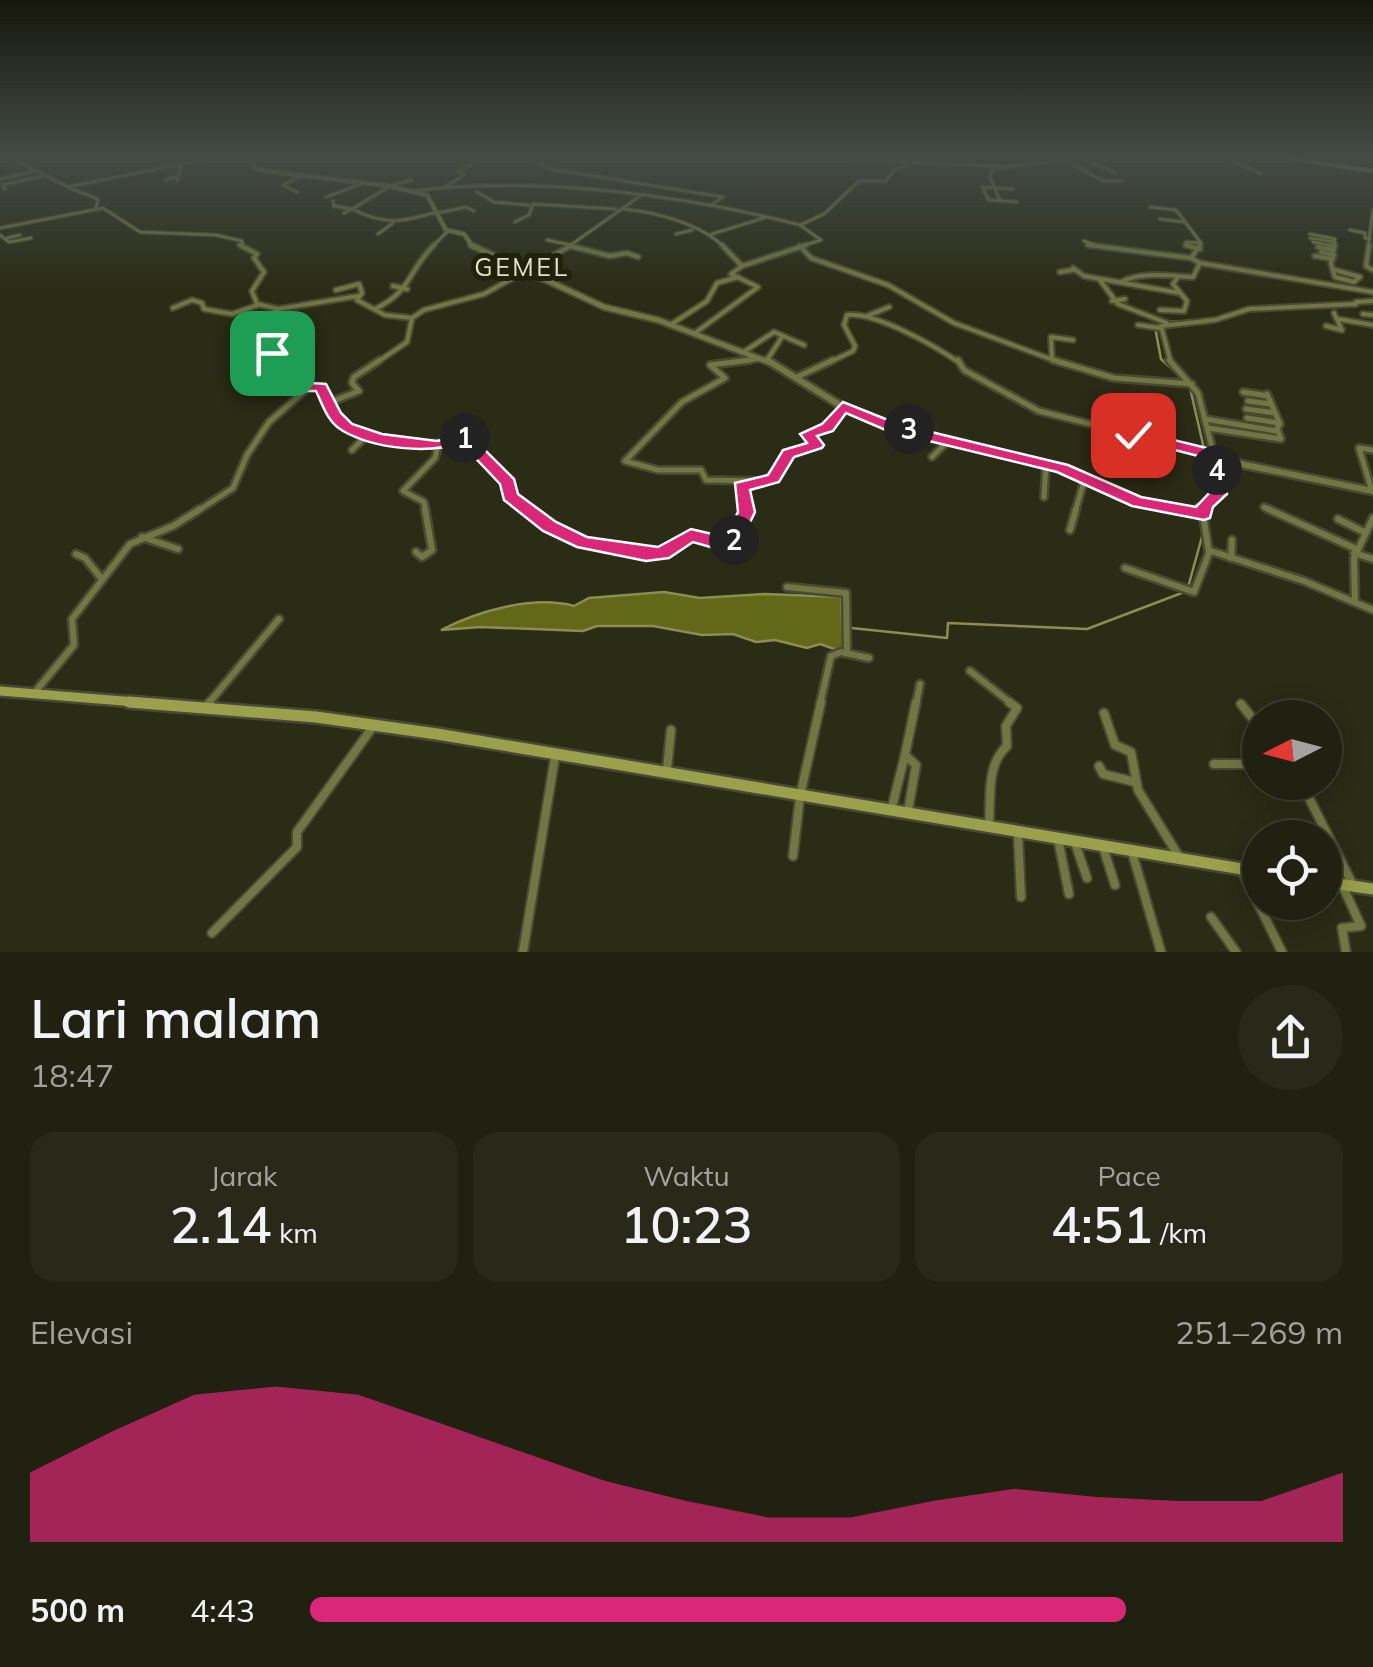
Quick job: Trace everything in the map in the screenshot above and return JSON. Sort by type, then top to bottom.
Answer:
[{"type":"main road","points":[[0,692],[34,692],[374,726],[908,811],[1240,869]]},
{"type":"main road","points":[[1342,884],[1373,889]]},
{"type":"street","points":[[96,208],[97,201]]},
{"type":"street","points":[[333,201],[333,206],[352,209],[371,220],[395,221],[466,207],[474,211]]},
{"type":"street","points":[[344,213],[364,201]]},
{"type":"street","points":[[432,201],[448,231],[465,235],[474,248],[527,268],[604,306],[766,359],[843,406],[886,425],[1046,466],[1085,478],[1138,502],[1200,513],[1210,528],[1211,551],[1196,589],[1188,591],[1124,568]]},
{"type":"street","points":[[493,201],[642,211],[712,234],[742,266]]},
{"type":"street","points":[[336,290],[358,284],[358,303],[412,318],[426,309],[484,294],[527,268],[542,264],[576,244],[632,201]]},
{"type":"street","points":[[678,201],[739,208],[800,226],[821,240],[756,260],[730,273],[758,287],[695,333]]},
{"type":"street","points":[[710,206],[717,201]]},
{"type":"street","points":[[800,226],[824,214],[838,201]]},
{"type":"street","points":[[579,206],[591,202]]},
{"type":"street","points":[[1010,202],[1017,202]]},
{"type":"street","points":[[516,222],[529,215],[530,205]]},
{"type":"street","points":[[0,228],[96,208],[112,210],[140,232],[202,232],[244,242],[240,246],[258,254],[254,259],[264,272],[252,291],[258,305]]},
{"type":"street","points":[[1150,208],[1176,210],[1200,247]]},
{"type":"street","points":[[1373,210],[1366,266],[1373,270]]},
{"type":"street","points":[[595,214],[609,216]]},
{"type":"street","points":[[712,234],[767,217]]},
{"type":"street","points":[[1160,219],[1184,222]]},
{"type":"street","points":[[378,234],[395,221]]},
{"type":"street","points":[[676,234],[695,229]]},
{"type":"street","points":[[1350,230],[1365,233],[1364,238],[1370,239]]},
{"type":"street","points":[[373,310],[396,300],[407,289],[418,260],[448,231]]},
{"type":"street","points":[[0,234],[9,242]]},
{"type":"street","points":[[9,242],[20,235]]},
{"type":"street","points":[[9,242],[31,238]]},
{"type":"street","points":[[1104,238],[1107,246]]},
{"type":"street","points":[[1334,246],[1311,238],[1334,246]]},
{"type":"street","points":[[547,240],[576,244],[611,256],[628,253],[638,257]]},
{"type":"street","points":[[1084,241],[1088,246],[1191,258],[1200,263],[1345,284],[1358,278],[1335,272]]},
{"type":"street","points":[[800,246],[813,258],[870,278],[954,322],[1052,360],[1114,378],[1189,383]]},
{"type":"street","points":[[1334,246],[1318,252],[1334,246]]},
{"type":"street","points":[[1334,246],[1335,278],[1352,288],[1373,292]]},
{"type":"street","points":[[1186,247],[1200,247]]},
{"type":"street","points":[[1191,258],[1200,247]]},
{"type":"street","points":[[1121,248],[1126,255]]},
{"type":"street","points":[[756,260],[766,265]]},
{"type":"street","points":[[1122,282],[1125,278],[1152,275],[1196,276],[1200,263]]},
{"type":"street","points":[[1060,272],[1075,269],[1081,275],[1180,293]]},
{"type":"street","points":[[1144,271],[1152,275]]},
{"type":"street","points":[[1160,310],[1184,312],[1186,302],[1172,284],[1178,276]]},
{"type":"street","points":[[670,325],[707,301],[717,282],[738,277]]},
{"type":"street","points":[[862,283],[870,278]]},
{"type":"street","points":[[1099,279],[1112,301],[1166,323]]},
{"type":"street","points":[[394,286],[407,289]]},
{"type":"street","points":[[1352,288],[1356,295]]},
{"type":"street","points":[[173,308],[194,300],[208,310],[232,314],[258,305],[278,309],[360,296]]},
{"type":"street","points":[[1112,301],[1125,299]]},
{"type":"street","points":[[1138,324],[1157,327],[1210,321],[1249,310],[1373,301]]},
{"type":"street","points":[[868,316],[889,307]]},
{"type":"street","points":[[258,357],[283,346],[273,337],[294,328],[270,316],[278,309]]},
{"type":"street","points":[[196,315],[208,310]]},
{"type":"street","points":[[779,377],[794,375],[854,351],[856,346],[844,325],[852,312],[888,324],[925,348],[958,360],[964,370],[1040,411],[1120,434],[1373,491],[1360,447],[1373,450]]},
{"type":"street","points":[[1326,326],[1342,330],[1334,313]]},
{"type":"street","points":[[1363,314],[1373,315]]},
{"type":"street","points":[[328,403],[358,392],[360,388],[352,383],[354,377],[407,342],[412,318]]},
{"type":"street","points":[[1338,320],[1373,325]]},
{"type":"street","points":[[1157,327],[1168,359],[1189,383],[1206,419],[1219,494],[1200,513]]},
{"type":"street","points":[[746,351],[773,332],[804,345]]},
{"type":"street","points":[[1052,360],[1051,337],[1073,340]]},
{"type":"street","points":[[782,338],[766,359],[710,365],[725,378],[682,402],[625,460],[658,470],[698,469],[706,480],[768,482],[780,471],[788,454],[816,445],[808,434],[828,428],[843,406]]},
{"type":"street","points":[[272,353],[308,388]]},
{"type":"street","points":[[34,692],[74,644],[76,638],[70,623],[130,544],[173,526],[233,488],[263,430],[295,395],[308,388],[321,386],[338,420],[366,435],[438,446],[464,438],[508,483],[511,497],[530,514],[574,540],[646,554],[662,554],[691,536],[721,544],[732,542],[747,512],[741,488],[747,483]]},
{"type":"street","points":[[1208,428],[1280,440],[1279,423],[1267,395],[1242,392]]},
{"type":"street","points":[[1248,400],[1271,404]]},
{"type":"street","points":[[1246,408],[1275,413]]},
{"type":"street","points":[[1247,418],[1279,423]]},
{"type":"street","points":[[1206,419],[1278,431]]},
{"type":"street","points":[[352,450],[366,435]]},
{"type":"street","points":[[932,457],[947,442]]},
{"type":"street","points":[[416,552],[422,556],[432,550],[424,502],[403,491],[436,458],[438,446]]},
{"type":"street","points":[[1044,497],[1046,466]]},
{"type":"street","points":[[1070,530],[1085,478]]},
{"type":"street","points":[[1264,507],[1373,559]]},
{"type":"street","points":[[1356,602],[1351,570],[1354,550],[1373,518]]},
{"type":"street","points":[[1338,520],[1364,532]]},
{"type":"street","points":[[142,537],[178,549]]},
{"type":"street","points":[[1231,558],[1232,540]]},
{"type":"street","points":[[1211,551],[1373,610]]},
{"type":"street","points":[[76,554],[85,558],[102,578]]},
{"type":"street","points":[[787,586],[845,592],[847,653]]},
{"type":"street","points":[[204,709],[279,619]]},
{"type":"street","points":[[793,856],[800,796],[832,656],[847,653],[869,658]]},
{"type":"street","points":[[970,670],[1017,708],[1006,726],[1006,746],[993,766],[989,827]]},
{"type":"street","points":[[892,809],[920,684]]},
{"type":"street","points":[[1104,713],[1115,745],[1131,752],[1136,782],[1180,858]]},
{"type":"street","points":[[212,933],[298,846],[298,832],[374,726]]},
{"type":"street","points":[[666,772],[672,730]]},
{"type":"street","points":[[522,952],[555,754]]},
{"type":"street","points":[[905,755],[916,765],[908,811]]},
{"type":"street","points":[[1214,764],[1242,764]]},
{"type":"street","points":[[1099,766],[1103,774],[1136,782]]},
{"type":"street","points":[[1309,800],[1347,885],[1360,925],[1342,928],[1346,952]]},
{"type":"street","points":[[1018,832],[1020,898]]},
{"type":"street","points":[[1058,839],[1068,894]]},
{"type":"street","points":[[1075,842],[1087,878]]},
{"type":"street","points":[[1103,847],[1115,885]]},
{"type":"street","points":[[1132,852],[1161,952]]},
{"type":"street","points":[[1240,869],[1273,927],[1282,952]]},
{"type":"street","points":[[1211,917],[1236,952]]},
{"type":"shaded area","points":[[664,592],[700,598],[765,594],[841,597],[843,652],[820,644],[807,648],[775,640],[756,642],[733,634],[702,635],[653,626],[597,626],[583,631],[481,627],[441,630],[506,607],[541,602],[574,606],[589,598]]},
{"type":"waterway","points":[[1355,304],[1373,303]]},
{"type":"waterway","points":[[1182,378],[1161,359],[1155,327],[1164,322],[1189,321]]},
{"type":"waterway","points":[[1190,388],[1214,492]]},
{"type":"waterway","points":[[1201,525],[1196,505],[1209,498]]},
{"type":"waterway","points":[[842,627],[947,638],[948,623],[1087,629],[1187,591],[1203,533]]},
{"type":"district","name":"GEMEL","points":[[522,267]]},
{"type":"route","points":[[272,353],[308,388],[321,386],[334,415],[347,427],[380,438],[438,446],[462,437],[510,485],[510,496],[530,514],[574,540],[646,554],[662,554],[678,540],[698,535],[721,544],[732,542],[747,512],[741,487],[774,479],[788,454],[816,445],[808,434],[828,428],[843,406],[893,428],[1063,468],[1138,502],[1204,514],[1205,505],[1219,494],[1214,455],[1133,435]]}]
